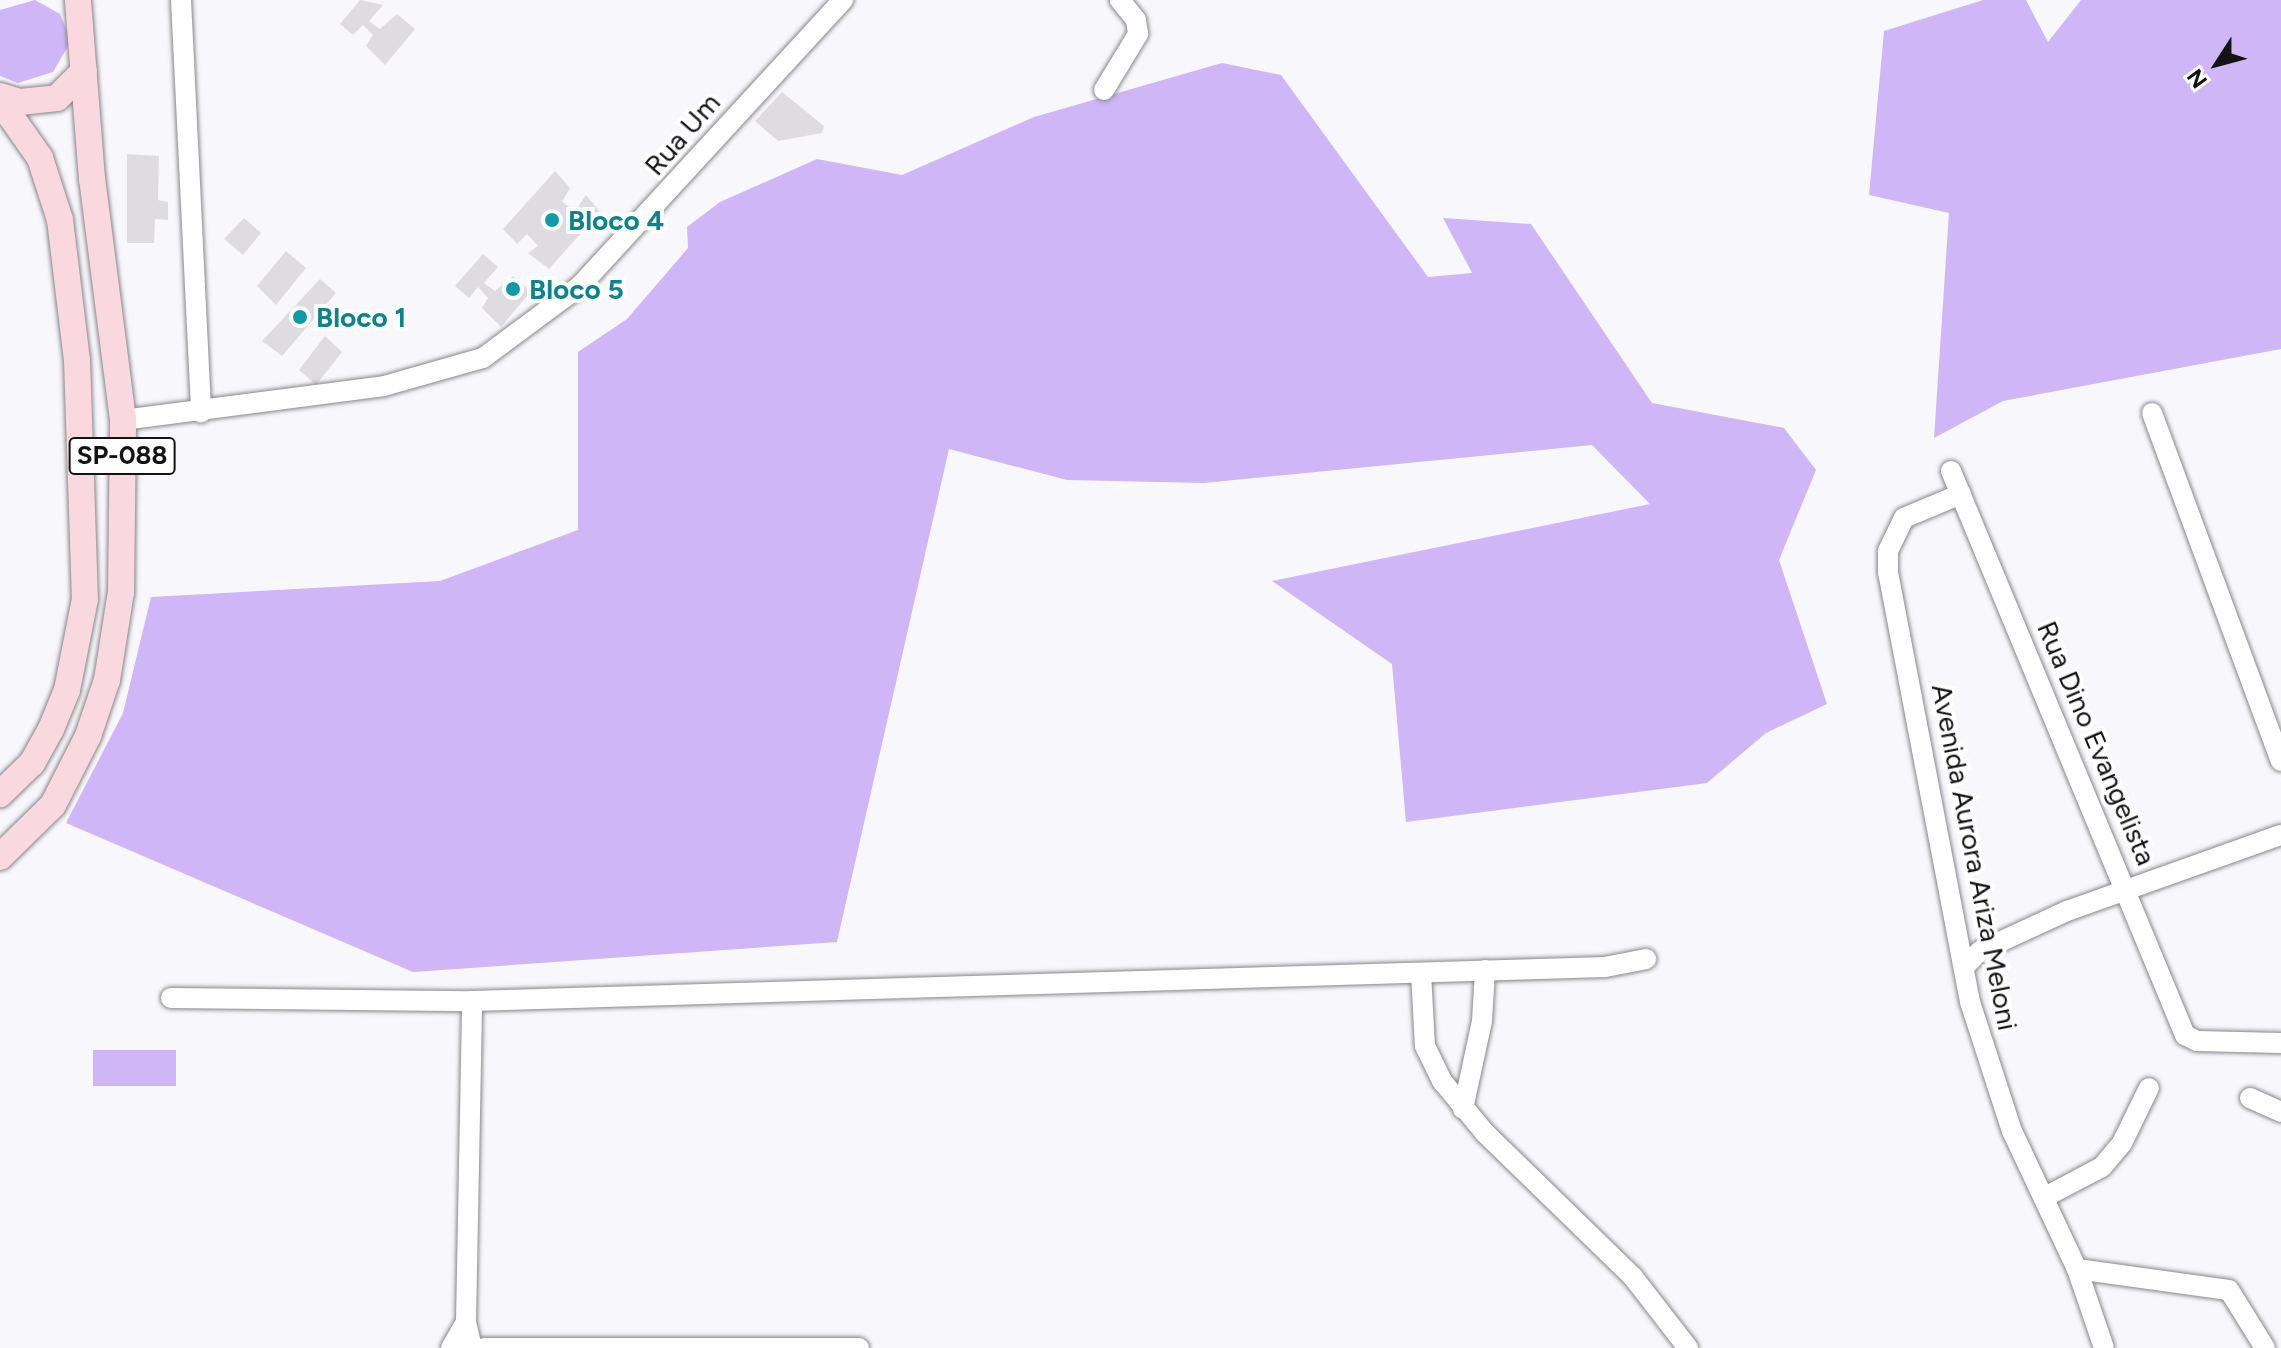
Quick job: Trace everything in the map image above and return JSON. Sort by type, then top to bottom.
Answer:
[{"type":"main road","points":[[61,0],[78,11]]},
{"type":"main road","name":"SP-088","points":[[0,857],[53,805],[88,736],[107,680],[121,592],[123,420],[78,11]]},
{"type":"main road","points":[[0,99],[20,102],[57,98],[84,71]]},
{"type":"main road","name":"SP-088","points":[[0,99],[40,158],[60,220],[77,360],[85,599],[67,690],[51,729],[32,763],[0,794]]},
{"type":"street","points":[[181,0],[201,413]]},
{"type":"street","name":"Rua Um","points":[[123,420],[201,413],[384,386],[483,358],[580,286],[843,0]]},
{"type":"street","points":[[1104,90],[1138,34],[1136,20],[1120,0]]},
{"type":"street","points":[[2152,413],[2281,761]]},
{"type":"street","name":"Rua Dino Evangelista","points":[[1951,471],[2127,886],[2188,1039],[2281,1043]]},
{"type":"street","name":"Avenida Aurora Ariza Meloni","points":[[1961,494],[1904,518],[1888,551],[1888,572],[1980,1037],[2012,1131],[2077,1269],[2104,1348]]},
{"type":"street","points":[[1967,964],[1997,942],[2127,886],[2281,835]]},
{"type":"street","points":[[171,998],[472,1001],[1605,967],[1646,959]]},
{"type":"street","points":[[1463,1109],[1482,1021],[1485,970]]},
{"type":"street","points":[[1421,973],[1425,1046],[1463,1109],[1633,1277],[1688,1348]]},
{"type":"street","points":[[472,1001],[466,1322],[472,1348]]},
{"type":"street","points":[[2045,1197],[2102,1167],[2122,1143],[2149,1088]]},
{"type":"street","points":[[2250,1098],[2281,1112]]},
{"type":"street","points":[[2077,1269],[2229,1290],[2265,1348]]},
{"type":"street","points":[[451,1348],[466,1322]]},
{"type":"street","points":[[484,1348],[859,1348]]},
{"type":"shaded area","points":[[35,0],[60,14],[71,41],[53,72],[18,83],[0,76],[0,10]]},
{"type":"shaded area","points":[[1983,0],[2026,0],[2048,42],[2081,0],[2281,0],[2281,349],[2003,401],[1934,438],[1949,213],[1869,195],[1884,31]]},
{"type":"shaded area","points":[[1222,63],[1281,75],[1428,277],[1472,273],[1443,218],[1531,224],[1652,403],[1784,428],[1816,470],[1779,560],[1827,704],[1766,733],[1707,783],[1406,822],[1392,664],[1272,581],[1650,504],[1592,445],[1204,483],[1067,480],[949,449],[837,942],[413,972],[66,823],[123,713],[151,597],[440,581],[578,530],[578,352],[627,319],[688,248],[687,227],[720,202],[817,159],[902,175],[1034,117]]},
{"type":"shaded area","points":[[93,1050],[176,1050],[176,1086],[93,1086]]},
{"type":"building","points":[[360,0],[383,5],[369,21],[380,29],[397,14],[415,29],[385,65],[366,46],[373,35],[363,25],[353,35],[340,24]]},
{"type":"building","points":[[782,92],[824,126],[822,133],[778,141],[755,121]]},
{"type":"building","points":[[127,154],[159,156],[158,200],[168,202],[168,220],[155,219],[154,243],[127,243]]},
{"type":"building","name":"Bloco 4","points":[[555,171],[570,188],[562,202],[575,211],[586,195],[600,212],[549,269],[528,253],[538,246],[527,234],[517,244],[503,229]]},
{"type":"building","points":[[244,218],[261,233],[243,255],[224,239]]},
{"type":"building","points":[[286,251],[306,268],[276,305],[257,286]]},
{"type":"building","name":"Bloco 5","points":[[483,254],[498,267],[484,283],[495,291],[513,276],[531,291],[501,327],[482,308],[488,298],[478,287],[469,298],[455,286]]},
{"type":"building","name":"Bloco 1","points":[[320,279],[336,293],[282,356],[262,341]]},
{"type":"building","points":[[325,336],[342,352],[316,385],[299,370]]},
{"type":"place","name":"Bloco 4","points":[[552,220]]},
{"type":"place","name":"Bloco 5","points":[[513,289]]},
{"type":"place","name":"Bloco 1","points":[[300,317]]}]
